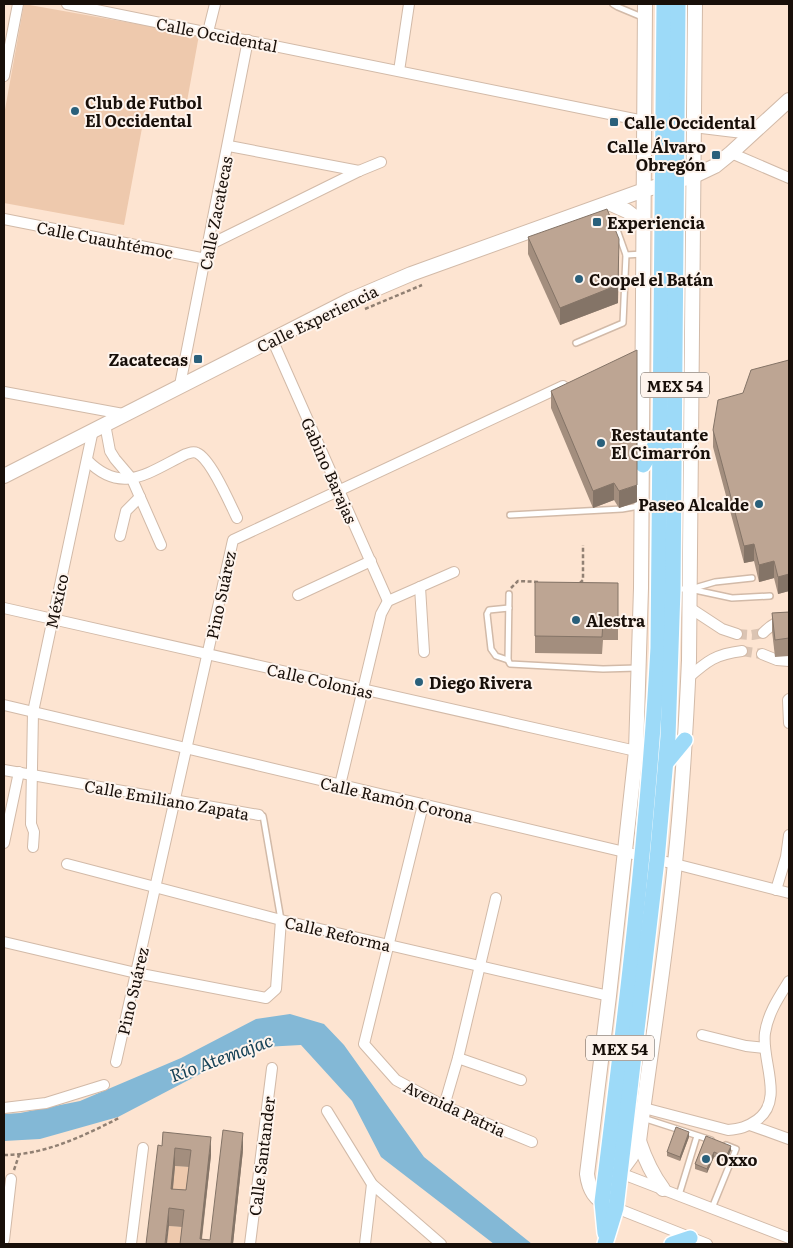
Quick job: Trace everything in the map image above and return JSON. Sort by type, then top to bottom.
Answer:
[{"type":"main road","name":"MEX 54","points":[[605,1242],[649,858],[666,763],[670,124],[664,4]]},
{"type":"main road","name":"MEX 54","points":[[670,124],[678,4]]},
{"type":"main road","name":"MEX 54","points":[[649,858],[653,736],[666,589],[661,436],[670,183]]},
{"type":"main road","points":[[642,465],[661,436]]},
{"type":"main road","points":[[666,763],[685,740]]},
{"type":"main road","points":[[672,1244],[690,1238]]},
{"type":"street","points":[[4,76],[18,4]]},
{"type":"street","name":"Calle Occidental","points":[[67,4],[644,121],[750,134]]},
{"type":"street","points":[[208,32],[215,4]]},
{"type":"street","points":[[399,71],[409,4]]},
{"type":"street","points":[[613,1170],[631,1157],[639,1141],[656,1022],[675,864],[685,740],[690,608],[695,4]]},
{"type":"street","points":[[645,11],[644,224],[638,351],[642,506],[636,751],[626,853],[587,1174],[593,1194],[609,1205],[707,1244]]},
{"type":"street","name":"Calle Zacatecas","points":[[180,385],[229,146],[248,40]]},
{"type":"street","points":[[694,176],[714,166],[731,153],[789,100]]},
{"type":"street","points":[[229,146],[359,171]]},
{"type":"street","points":[[731,153],[789,178]]},
{"type":"street","points":[[209,245],[359,171],[382,162]]},
{"type":"street","name":"Calle Experiencia","points":[[4,476],[350,300],[411,274],[644,190],[694,176]]},
{"type":"street","points":[[609,203],[627,211],[644,224]]},
{"type":"street","name":"Calle Cuauhtémoc","points":[[4,219],[206,259]]},
{"type":"street","name":"Gabino Barajas","points":[[272,339],[388,601]]},
{"type":"street","name":"Pino Suárez","points":[[116,1062],[233,540],[571,382]]},
{"type":"street","points":[[4,392],[124,414]]},
{"type":"street","points":[[99,427],[115,459],[132,479],[161,545]]},
{"type":"street","name":"México","points":[[33,847],[33,712],[87,460],[99,427]]},
{"type":"street","points":[[87,460],[95,468],[108,476],[132,479],[147,474],[186,454],[196,453],[201,456],[221,482],[237,518]]},
{"type":"street","points":[[120,536],[126,511],[140,497]]},
{"type":"street","points":[[298,595],[371,561]]},
{"type":"street","points":[[340,785],[380,614],[388,601],[454,572]]},
{"type":"street","points":[[420,587],[424,652]]},
{"type":"street","name":"Calle Colonias","points":[[4,608],[636,751]]},
{"type":"street","points":[[690,608],[722,629],[737,634]]},
{"type":"street","points":[[763,633],[771,625],[779,621],[789,620]]},
{"type":"street","points":[[688,678],[706,662],[725,653],[742,651]]},
{"type":"street","points":[[762,654],[777,660],[789,661]]},
{"type":"street","points":[[789,700],[789,723]]},
{"type":"street","name":"Calle Ramón Corona","points":[[4,705],[675,864],[789,893]]},
{"type":"street","name":"Calle Emiliano Zapata","points":[[4,770],[259,815]]},
{"type":"street","points":[[4,843],[19,772]]},
{"type":"street","points":[[389,945],[423,805]]},
{"type":"street","points":[[776,890],[786,857],[789,835]]},
{"type":"street","name":"Calle Reforma","points":[[68,864],[281,920],[609,996]]},
{"type":"street","points":[[444,1106],[458,1058],[496,898]]},
{"type":"street","name":"Calle Emiliano Zapata","points":[[136,973],[266,998],[276,989],[281,920]]},
{"type":"street","points":[[4,942],[136,973]]},
{"type":"street","name":"Avenida Patria","points":[[389,945],[364,1044],[396,1080],[444,1106],[532,1142]]},
{"type":"street","points":[[643,1113],[728,1130],[740,1129],[760,1118],[766,1110],[771,1087],[765,1048],[768,1020],[789,981]]},
{"type":"street","points":[[702,1035],[746,1046],[765,1048]]},
{"type":"street","points":[[458,1058],[521,1080]]},
{"type":"street","name":"Calle Santander","points":[[250,1244],[272,1068]]},
{"type":"street","points":[[4,1108],[46,1103],[104,1085]]},
{"type":"street","points":[[327,1111],[372,1184],[441,1244]]},
{"type":"street","points":[[750,1125],[789,1139]]},
{"type":"street","points":[[639,1141],[645,1161],[663,1189]]},
{"type":"street","points":[[131,1244],[142,1148]]},
{"type":"street","points":[[613,1170],[789,1238]]},
{"type":"street","points":[[4,1240],[11,1179]]},
{"type":"street","points":[[365,1244],[372,1184]]},
{"type":"lane","points":[[614,4],[618,7],[645,11]]},
{"type":"lane","points":[[576,343],[624,323],[626,255],[615,224]]},
{"type":"lane","points":[[626,255],[643,254]]},
{"type":"lane","points":[[510,515],[642,506]]},
{"type":"lane","points":[[690,589],[715,582],[752,578]]},
{"type":"lane","points":[[641,588],[690,589],[732,598],[770,596]]},
{"type":"lane","points":[[508,660],[509,594]]},
{"type":"lane","points":[[509,608],[489,610],[487,614],[491,649],[496,656],[508,660],[510,664],[602,669],[639,668]]},
{"type":"lane","name":"Calle Emiliano Zapata","points":[[259,815],[263,816],[281,920]]},
{"type":"lane","points":[[643,1113],[697,1136],[736,1149],[712,1208]]},
{"type":"lane","points":[[679,1195],[697,1136]]},
{"type":"path","points":[[357,313],[429,282]]},
{"type":"path","points":[[578,584],[583,580],[583,545]]},
{"type":"path","points":[[509,594],[512,586],[518,580],[544,582]]},
{"type":"path","points":[[4,1155],[19,1155],[72,1142],[120,1118]]},
{"type":"path","points":[[11,1179],[19,1155]]},
{"type":"shaded area","name":"Club de Futbol El Occidental","points":[[24,4],[199,35],[186,107],[147,101],[124,225],[4,203],[4,115]]},
{"type":"shaded area","points":[[175,1166],[191,1167],[186,1208],[171,1206]]},
{"type":"shaded area","points":[[169,1226],[184,1227],[182,1244],[167,1244]]},
{"type":"water","name":"Río Atemajac","points":[[290,1014],[324,1024],[344,1045],[424,1157],[532,1244],[494,1244],[381,1157],[352,1101],[301,1045],[264,1047],[202,1073],[118,1117],[40,1139],[4,1141],[4,1114],[20,1113],[80,1101],[181,1058],[256,1019]]},
{"type":"building","name":"Coopel el Batán","points":[[607,209],[619,239],[618,285],[560,308],[528,237]]},
{"type":"building","name":"Restautante El Cimarrón","points":[[637,350],[637,485],[619,491],[614,483],[593,491],[551,391]]},
{"type":"building","name":"Paseo Alcalde","points":[[789,360],[789,574],[778,577],[774,561],[759,565],[754,544],[744,546],[713,430],[718,400],[743,393],[751,370]]},
{"type":"building","name":"Alestra","points":[[535,582],[618,583],[618,623],[603,622],[602,637],[535,636]]},
{"type":"building","points":[[789,612],[789,638],[775,640],[772,613]]},
{"type":"building","name":"Oxxo","points":[[676,1127],[689,1132],[680,1157],[667,1152]]},
{"type":"building","points":[[223,1130],[243,1133],[231,1244],[180,1244],[184,1210],[169,1208],[165,1244],[146,1244],[158,1145],[162,1146],[163,1132],[211,1137],[200,1239],[210,1240]],"holes":[[[175,1148],[191,1150],[186,1190],[171,1189]]]},
{"type":"building","name":"Oxxo","points":[[706,1136],[731,1146],[726,1157],[714,1152],[707,1169],[695,1164]]},
{"type":"tunnel","points":[[737,634],[752,635],[763,633]]},
{"type":"tunnel","points":[[742,651],[762,654]]},
{"type":"place","name":"Club de Futbol El Occidental","points":[[75,111]]},
{"type":"place","name":"Calle Occidental","points":[[614,122]]},
{"type":"place","name":"Calle Álvaro Obregón","points":[[716,155]]},
{"type":"place","name":"Experiencia","points":[[597,222]]},
{"type":"place","name":"Coopel el Batán","points":[[579,279]]},
{"type":"place","name":"Zacatecas","points":[[198,359]]},
{"type":"place","name":"Restautante El Cimarrón","points":[[601,443]]},
{"type":"place","name":"Paseo Alcalde","points":[[759,504]]},
{"type":"place","name":"Alestra","points":[[576,620]]},
{"type":"place","name":"Diego Rivera","points":[[419,682]]},
{"type":"place","name":"Oxxo","points":[[706,1159]]}]
